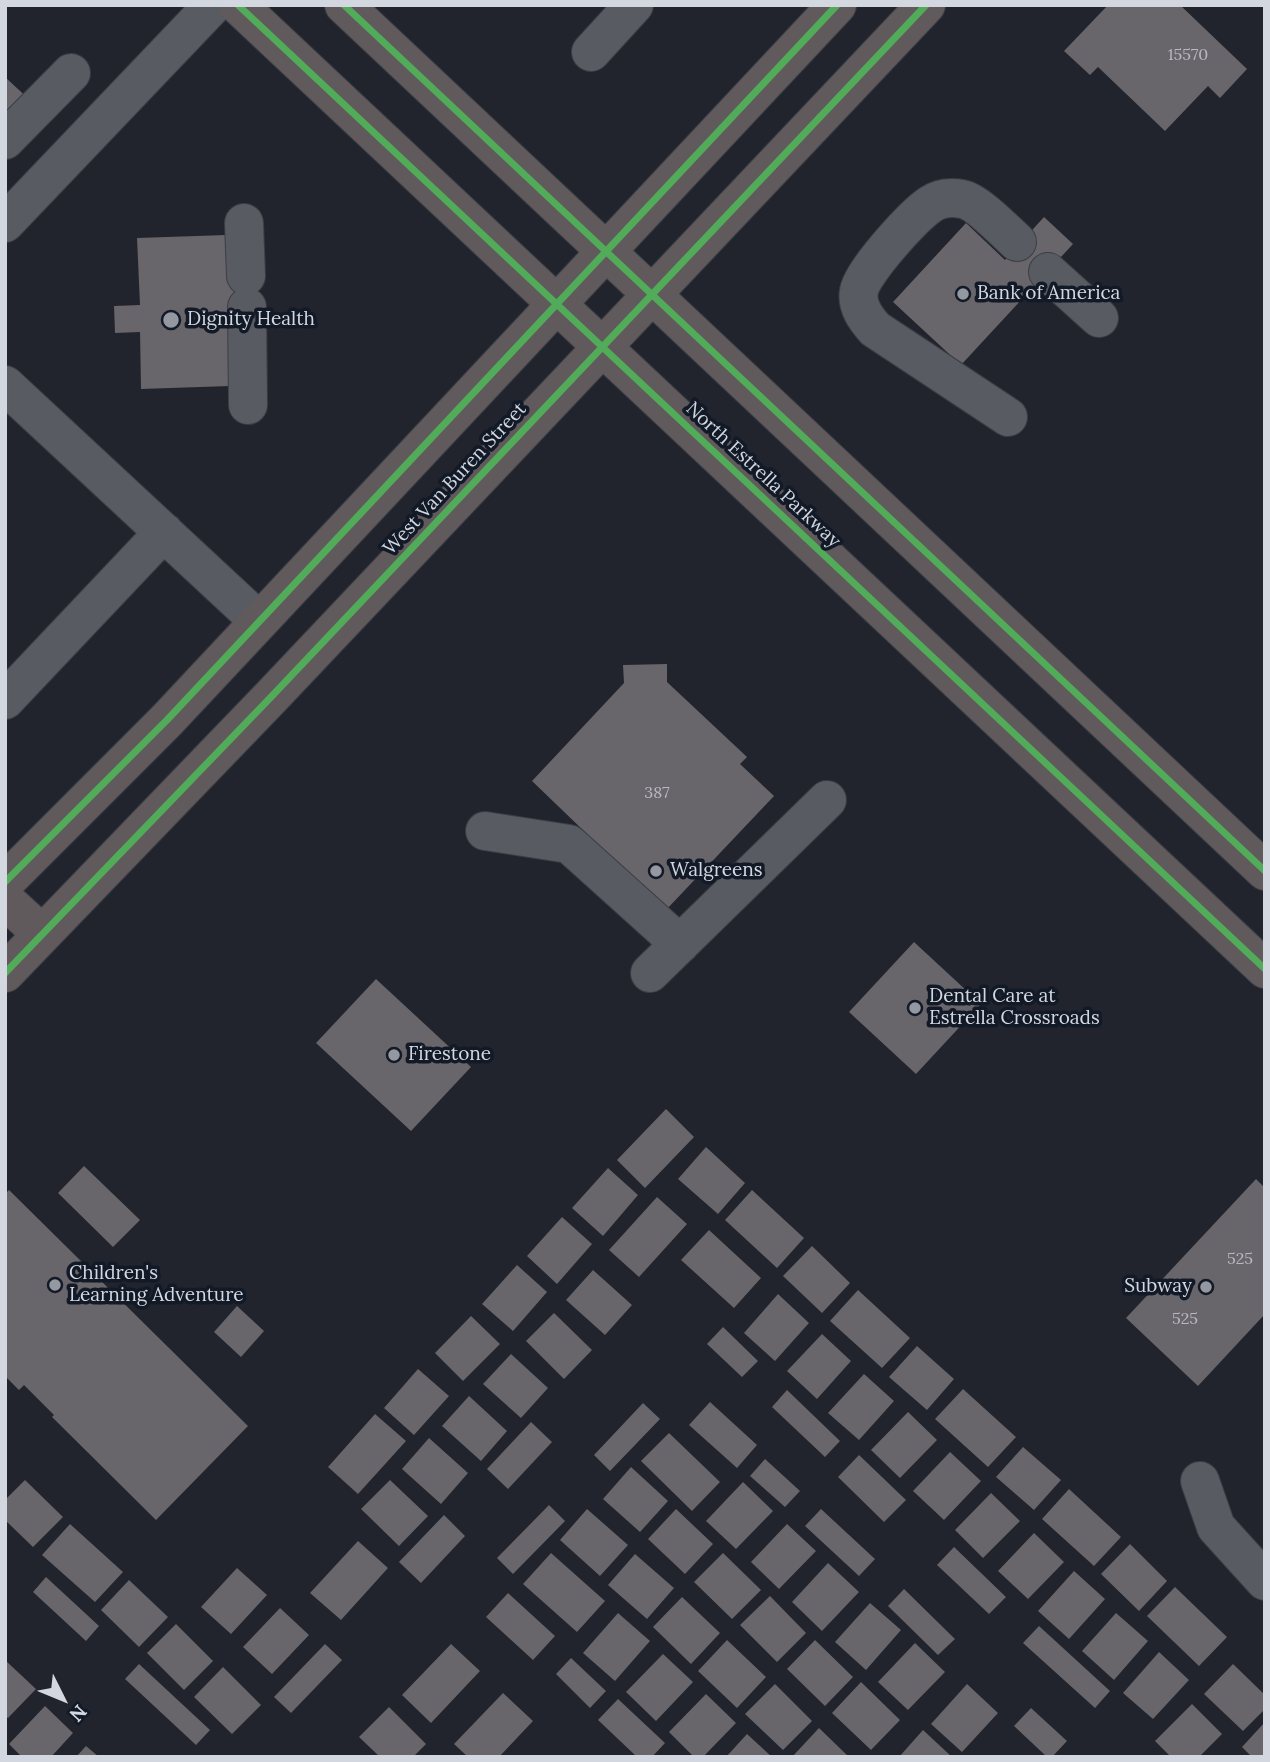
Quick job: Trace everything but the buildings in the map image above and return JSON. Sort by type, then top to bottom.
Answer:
[{"type":"main road","name":"North Estrella Parkway","points":[[238,5],[1265,969]]},
{"type":"main road","points":[[344,5],[1265,871]]},
{"type":"main road","points":[[5,882],[167,720],[836,5]]},
{"type":"main road","name":"West Van Buren Street","points":[[5,973],[926,5]]},
{"type":"main road","points":[[5,900],[42,934]]},
{"type":"lane","points":[[5,223],[213,5]]},
{"type":"lane","points":[[592,52],[634,5]]},
{"type":"lane","points":[[5,140],[71,73]]},
{"type":"lane","points":[[1008,417],[875,329],[862,315],[858,292],[864,278],[920,213],[933,202],[949,197],[966,199],[1017,242]]},
{"type":"lane","points":[[244,223],[248,405]]},
{"type":"lane","points":[[1048,272],[1098,318]]},
{"type":"lane","points":[[5,385],[260,621]]},
{"type":"lane","points":[[5,700],[164,532]]},
{"type":"lane","points":[[650,973],[827,800]]},
{"type":"lane","points":[[485,831],[569,844],[680,944]]},
{"type":"lane","points":[[1200,1481],[1216,1527],[1265,1581]]},
{"type":"cycle path","points":[[238,5],[1265,969]]},
{"type":"cycle path","points":[[344,5],[1265,871]]},
{"type":"cycle path","points":[[5,882],[167,720],[837,5]]},
{"type":"cycle path","points":[[5,973],[272,696],[926,5]]},
{"type":"place","name":"Bank of America","points":[[963,294]]},
{"type":"place","name":"Dignity Health","points":[[171,320]]},
{"type":"place","name":"Walgreens","points":[[656,871]]},
{"type":"place","name":"Dental Care at Estrella Crossroads","points":[[915,1008]]},
{"type":"place","name":"Firestone","points":[[394,1055]]},
{"type":"place","name":"Children's Learning Adventure","points":[[55,1285]]},
{"type":"place","name":"Subway","points":[[1206,1287]]}]
